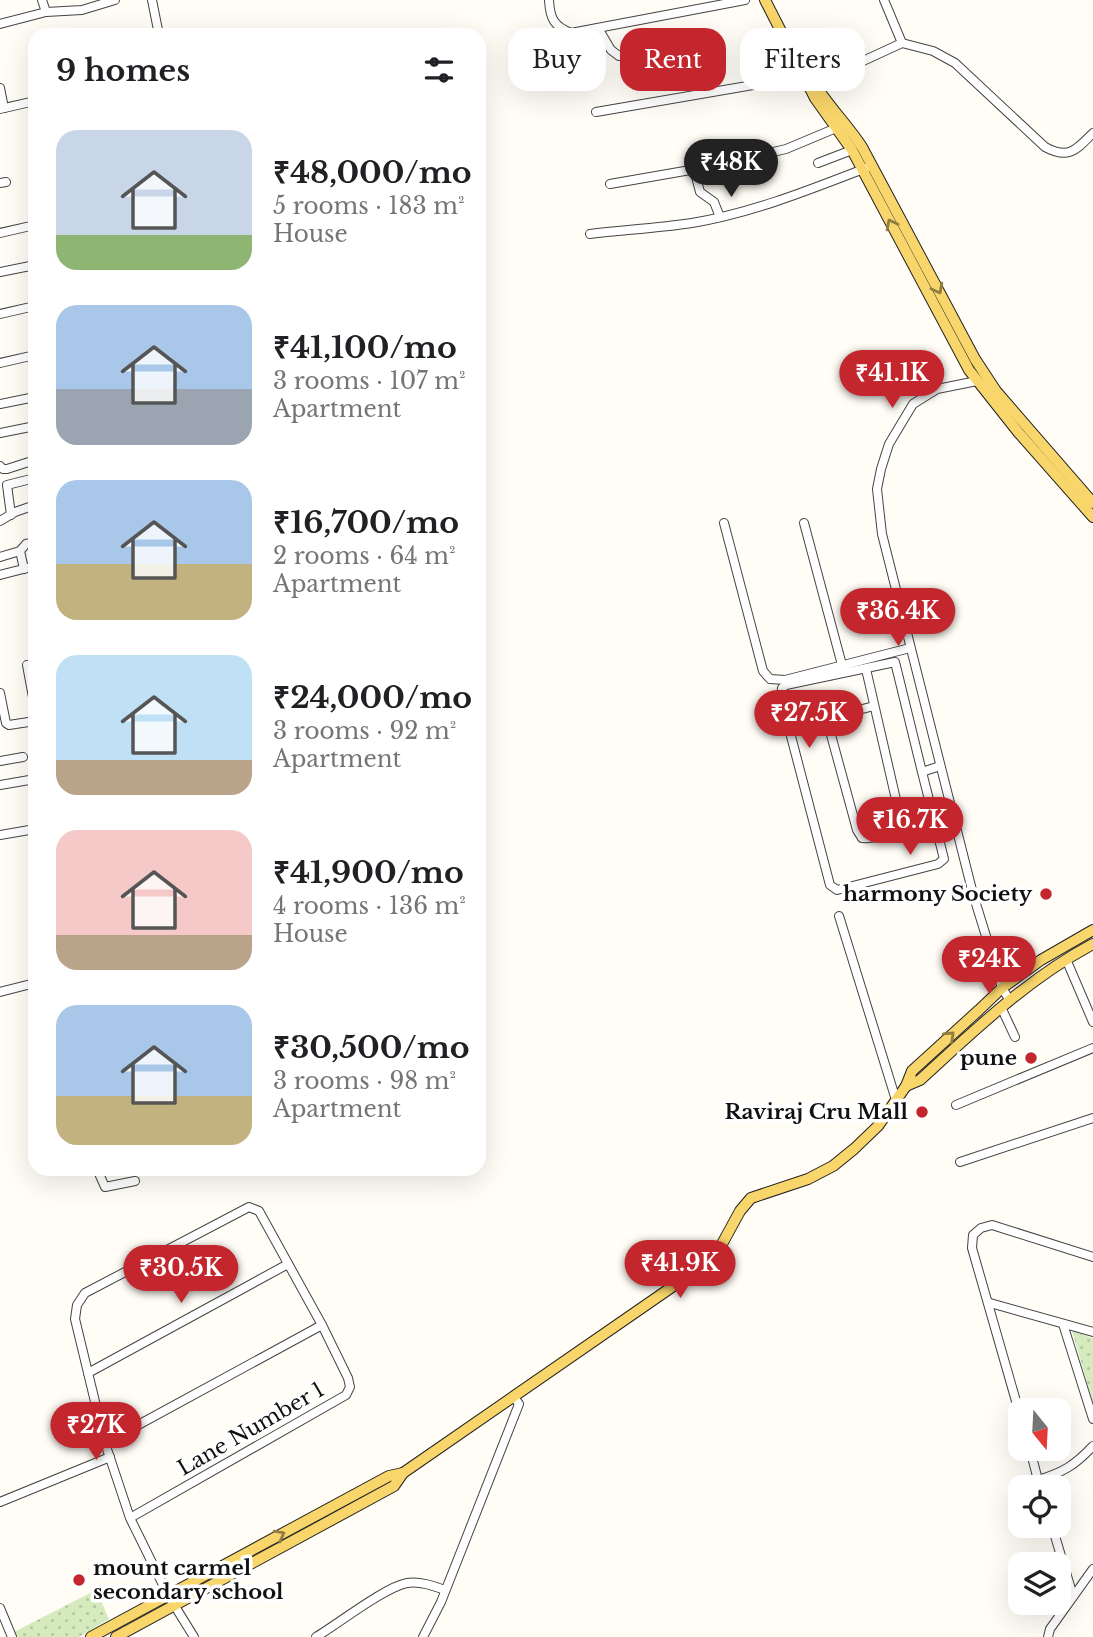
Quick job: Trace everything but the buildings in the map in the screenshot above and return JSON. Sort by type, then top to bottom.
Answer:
[{"type":"main road","points":[[765,0],[781,28]]},
{"type":"main road","points":[[771,0],[785,28]]},
{"type":"main road","points":[[817,91],[830,106],[917,248],[982,379],[996,391],[1093,503]]},
{"type":"main road","points":[[842,126],[852,150],[868,168],[906,254],[982,379],[1093,517]]},
{"type":"main road","points":[[116,1637],[394,1486],[403,1473],[716,1255],[740,1211],[751,1198],[808,1179],[833,1166],[878,1126],[906,1086],[912,1071],[1002,989],[1041,960],[1093,930]]},
{"type":"main road","points":[[906,1086],[920,1080],[1005,1003],[1093,943]]},
{"type":"main road","points":[[91,1637],[389,1476],[403,1473]]},
{"type":"street","points":[[42,0],[46,12]]},
{"type":"street","points":[[0,23],[46,12],[82,10],[116,0]]},
{"type":"street","points":[[152,0],[158,28]]},
{"type":"street","points":[[549,0],[552,18],[558,28]]},
{"type":"street","points":[[598,28],[745,0]]},
{"type":"street","points":[[884,0],[902,43]]},
{"type":"street","points":[[606,42],[611,50],[620,55]]},
{"type":"street","points":[[865,60],[902,43],[933,51],[955,62],[1045,147],[1057,153],[1067,154],[1093,132]]},
{"type":"street","points":[[596,112],[740,87]]},
{"type":"street","points":[[0,88],[2,109],[28,103]]},
{"type":"street","points":[[610,184],[786,149],[842,126]]},
{"type":"street","points":[[818,163],[852,150]]},
{"type":"street","points":[[590,234],[692,223],[719,217],[778,201],[868,168]]},
{"type":"street","points":[[694,169],[700,192],[714,202],[719,217]]},
{"type":"street","points":[[0,233],[28,227]]},
{"type":"street","points":[[906,254],[917,248]]},
{"type":"street","points":[[0,272],[28,266]]},
{"type":"street","points":[[0,314],[28,308]]},
{"type":"street","points":[[0,363],[28,357]]},
{"type":"street","points":[[982,379],[937,389],[913,404],[889,444],[877,489],[878,512],[973,894],[1015,1037]]},
{"type":"street","points":[[0,404],[28,398]]},
{"type":"street","points":[[0,433],[28,427]]},
{"type":"street","points":[[1,468],[28,462]]},
{"type":"street","points":[[1,468],[11,475]]},
{"type":"street","points":[[10,515],[7,485],[28,480]]},
{"type":"street","points":[[0,521],[28,508]]},
{"type":"street","points":[[724,523],[764,671],[770,679],[785,680],[910,648]]},
{"type":"street","points":[[804,523],[842,665]]},
{"type":"street","points":[[0,557],[20,551],[28,544]]},
{"type":"street","points":[[20,551],[24,569]]},
{"type":"street","points":[[0,575],[28,568]]},
{"type":"street","points":[[895,662],[922,772],[944,859],[938,864],[837,890],[830,885],[781,698],[782,688],[895,662]]},
{"type":"street","points":[[27,665],[28,670]]},
{"type":"street","points":[[866,669],[900,817],[900,827],[890,834],[872,839],[862,838],[857,830],[828,724],[829,719],[835,716],[874,706]]},
{"type":"street","points":[[0,693],[6,723],[9,725],[28,722]]},
{"type":"street","points":[[0,761],[23,757]]},
{"type":"street","points":[[922,772],[940,766]]},
{"type":"street","points":[[0,785],[28,780]]},
{"type":"street","points":[[0,835],[28,830]]},
{"type":"street","points":[[839,916],[896,1100]]},
{"type":"street","points":[[1066,959],[1093,1022]]},
{"type":"street","points":[[0,992],[28,986]]},
{"type":"street","points":[[956,1105],[1093,1048]]},
{"type":"street","points":[[960,1161],[1093,1118]]},
{"type":"street","points":[[100,1176],[105,1188],[135,1181]]},
{"type":"street","points":[[105,1443],[322,1325],[259,1211],[249,1207],[85,1293],[77,1305],[75,1319],[105,1443],[130,1518],[168,1595],[194,1637]]},
{"type":"street","points":[[1015,1398],[972,1248],[973,1235],[981,1228],[992,1225],[1093,1257]]},
{"type":"street","points":[[88,1373],[288,1264]]},
{"type":"street","points":[[990,1303],[1093,1332]]},
{"type":"street","points":[[1063,1324],[1093,1419]]},
{"type":"street","name":"Lane Number 1","points":[[130,1518],[346,1395],[350,1388],[348,1378],[322,1325]]},
{"type":"street","points":[[424,1637],[446,1590],[519,1404],[514,1397]]},
{"type":"street","points":[[1056,1475],[1075,1465],[1093,1446]]},
{"type":"street","points":[[0,1502],[110,1457]]},
{"type":"street","points":[[1056,1538],[1073,1596]]},
{"type":"street","points":[[1048,1637],[1050,1629],[1093,1569]]},
{"type":"street","points":[[316,1637],[395,1587],[410,1582],[446,1590]]},
{"type":"street","points":[[0,1608],[12,1637]]},
{"type":"green space","points":[[1072,1331],[1093,1338],[1093,1403]]},
{"type":"green space","points":[[96,1590],[109,1619],[79,1637],[16,1637],[14,1632]]},
{"type":"place","name":"harmony Society","points":[[1046,894]]},
{"type":"place","name":"pune","points":[[1031,1058]]},
{"type":"place","name":"Raviraj Cru Mall","points":[[922,1112]]},
{"type":"place","name":"mount carmel secondary school","points":[[79,1580]]}]
